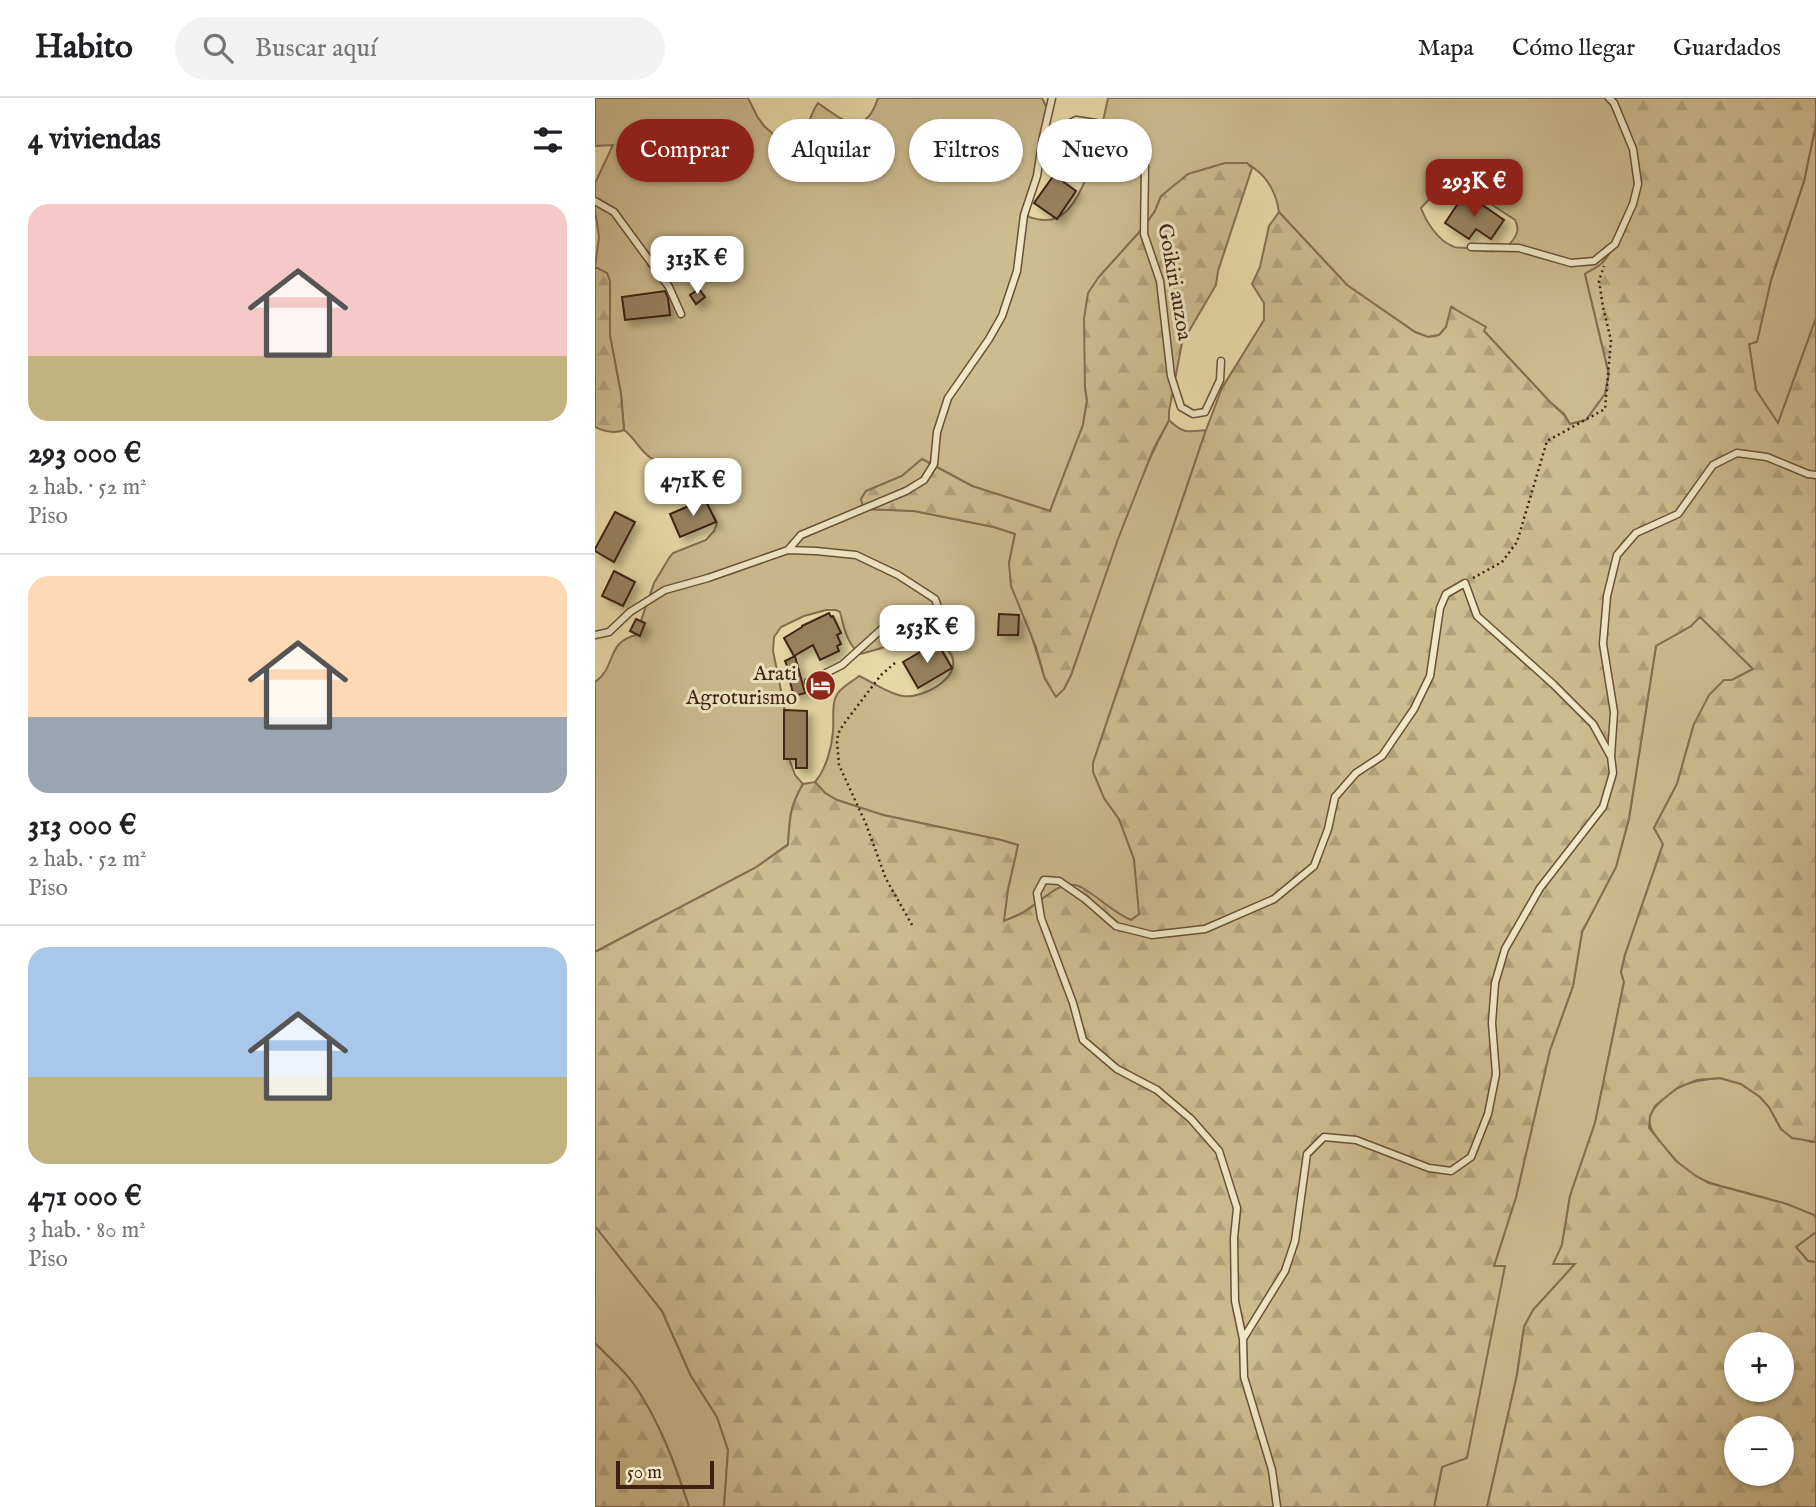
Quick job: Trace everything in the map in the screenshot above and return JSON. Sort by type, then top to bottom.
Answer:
[{"type":"lane","points":[[1047,119],[1052,98]]},
{"type":"lane","points":[[1471,247],[1519,248],[1571,263],[1594,261],[1615,244],[1633,204],[1638,184],[1633,149],[1614,103],[1609,98]]},
{"type":"lane","points":[[788,550],[801,535],[906,491],[924,480],[934,464],[937,432],[948,398],[1002,316],[1017,271],[1024,215],[1037,176]]},
{"type":"lane","name":"Goikiri auzoa","points":[[1146,182],[1144,234],[1160,281],[1171,376],[1181,407],[1193,414],[1205,412],[1220,380],[1221,361]]},
{"type":"lane","points":[[595,201],[614,212],[669,287],[681,314]]},
{"type":"lane","points":[[1243,1339],[1285,1271],[1295,1241],[1307,1154],[1324,1138],[1356,1140],[1429,1168],[1451,1171],[1471,1157],[1488,1114],[1496,1074],[1492,1023],[1495,983],[1505,949],[1540,888],[1603,807],[1613,773],[1611,756],[1614,712],[1603,644],[1607,596],[1617,555],[1636,533],[1678,514],[1713,465],[1737,453],[1767,457],[1816,475]]},
{"type":"lane","points":[[595,635],[609,632],[631,612],[665,590],[708,579],[788,550],[856,555],[898,575],[935,599],[940,612],[909,617],[884,627],[842,665],[808,682]]},
{"type":"lane","points":[[1277,1507],[1272,1470],[1244,1377],[1243,1339],[1235,1301],[1234,1238],[1237,1208],[1219,1151],[1191,1119],[1157,1090],[1117,1069],[1083,1040],[1073,1003],[1041,918],[1037,893],[1044,880],[1059,881],[1116,926],[1151,935],[1205,929],[1274,899],[1314,866],[1328,829],[1335,797],[1356,773],[1382,756],[1414,709],[1430,676],[1440,608],[1446,593],[1465,583],[1477,617],[1553,684],[1593,724],[1611,756]]},
{"type":"path","points":[[1465,583],[1502,562],[1517,542],[1547,441],[1605,409],[1611,340],[1599,281],[1604,266]]},
{"type":"path","points":[[895,663],[881,675],[843,725],[838,734],[837,750],[839,765],[866,824],[886,879],[912,925]]},
{"type":"green space","points":[[595,98],[748,98],[768,129],[768,182],[895,182],[895,119],[867,119],[878,98],[1042,98],[1047,108],[1045,119],[1037,119],[1037,160],[1027,213],[1029,217],[1046,220],[1056,218],[1067,211],[1084,182],[1152,182],[1152,119],[1103,119],[1108,98],[1608,98],[1635,158],[1636,169],[1628,212],[1616,241],[1601,264],[1585,274],[1609,375],[1605,394],[1586,420],[1570,424],[1564,414],[1484,331],[1452,307],[1446,327],[1439,335],[1428,337],[1415,332],[1347,285],[1279,212],[1268,183],[1247,163],[1161,196],[1155,211],[1143,228],[1098,278],[1083,425],[1050,511],[972,486],[922,459],[902,476],[866,491],[861,499],[866,509],[914,511],[994,527],[1015,534],[1009,563],[1045,679],[1064,689],[1127,513],[1169,420],[1186,431],[1206,430],[1093,763],[1104,798],[1119,819],[1134,859],[1140,914],[1131,920],[1118,915],[1080,887],[1058,888],[1024,912],[1003,922],[1018,845],[883,815],[837,800],[825,793],[815,782],[830,751],[834,701],[840,690],[859,676],[892,693],[912,696],[941,683],[949,676],[953,667],[953,658],[947,649],[931,639],[904,642],[860,654],[849,641],[840,612],[826,610],[804,616],[781,627],[774,637],[773,651],[784,705],[790,761],[795,775],[803,784],[793,807],[788,844],[755,868],[595,952],[595,682],[602,676],[615,649],[626,639],[636,635],[654,583],[669,558],[673,553],[706,540],[717,523],[701,500],[687,464],[651,458],[624,430],[621,394],[610,336],[610,281],[607,274],[595,267],[599,237],[595,183],[613,145],[595,146]],"holes":[[[1453,179],[1515,220],[1517,228],[1513,240],[1498,251],[1458,248],[1437,235],[1421,208],[1440,187]]]},
{"type":"green space","points":[[1608,98],[1816,98],[1816,124],[1804,181],[1771,280],[1757,342],[1749,344],[1756,390],[1778,423],[1816,318],[1816,1142],[1792,1138],[1781,1129],[1760,1097],[1741,1084],[1720,1078],[1697,1080],[1677,1088],[1655,1106],[1650,1116],[1649,1128],[1676,1161],[1696,1176],[1709,1183],[1787,1204],[1816,1218],[1816,1232],[1796,1247],[1808,1261],[1816,1262],[1816,1507],[1487,1507],[1517,1375],[1524,1327],[1533,1310],[1575,1264],[1553,1264],[1562,1245],[1570,1196],[1595,1123],[1624,982],[1621,972],[1625,955],[1663,844],[1654,828],[1677,784],[1694,724],[1709,695],[1724,680],[1732,680],[1753,669],[1700,617],[1691,626],[1656,646],[1629,818],[1616,867],[1582,932],[1573,986],[1550,1050],[1516,1197],[1494,1266],[1505,1266],[1467,1458],[1442,1467],[1434,1507],[724,1507],[728,1450],[717,1417],[691,1376],[662,1311],[595,1226],[595,952],[755,868],[788,845],[795,800],[803,784],[815,782],[825,793],[837,800],[883,815],[1018,845],[1004,921],[1022,913],[1051,892],[1066,885],[1081,887],[1131,920],[1139,914],[1134,859],[1119,819],[1104,798],[1093,772],[1093,763],[1222,388],[1264,320],[1264,303],[1252,284],[1260,267],[1269,226],[1279,212],[1347,285],[1415,332],[1428,337],[1439,335],[1446,327],[1451,307],[1486,327],[1484,331],[1570,424],[1586,420],[1605,394],[1609,374],[1585,274],[1601,264],[1610,253],[1628,212],[1636,169],[1635,158]]},
{"type":"green space","points":[[818,103],[843,119],[810,119]]},
{"type":"green space","points":[[1816,124],[1816,318],[1778,424],[1756,390],[1749,344],[1757,341],[1771,280],[1804,181]]},
{"type":"green space","points":[[1225,163],[1247,163],[1252,168],[1218,271],[1216,285],[1182,343],[1169,420],[1153,450],[1118,539],[1071,675],[1064,689],[1056,697],[1045,679],[1036,647],[1011,586],[1009,563],[1015,534],[994,527],[914,511],[866,509],[861,499],[866,491],[902,476],[922,459],[972,486],[1050,511],[1083,425],[1087,401],[1084,319],[1088,293],[1143,228],[1155,211],[1161,196],[1188,174]]},
{"type":"green space","points":[[595,267],[607,273],[610,281],[610,336],[621,394],[624,430],[617,432],[595,427]]},
{"type":"green space","points":[[1700,616],[1753,669],[1732,680],[1694,724],[1677,784],[1654,828],[1663,844],[1625,955],[1621,972],[1624,982],[1595,1123],[1570,1196],[1562,1245],[1554,1264],[1576,1263],[1533,1310],[1524,1327],[1517,1375],[1487,1507],[1434,1507],[1442,1467],[1504,1266],[1494,1266],[1516,1197],[1550,1050],[1573,986],[1582,932],[1616,867],[1629,819],[1656,646],[1691,626]]},
{"type":"green space","points":[[1720,1078],[1741,1084],[1760,1097],[1781,1129],[1816,1142],[1816,1218],[1789,1206],[1695,1176],[1675,1159],[1654,1134],[1650,1125],[1653,1109],[1671,1092],[1686,1084]]},
{"type":"green space","points":[[595,1226],[662,1311],[691,1376],[717,1417],[728,1450],[724,1507],[689,1507],[651,1412],[629,1378],[595,1343]]},
{"type":"green space","points":[[1816,1232],[1816,1262],[1808,1261],[1795,1247]]},
{"type":"green space","points":[[595,1343],[629,1378],[651,1412],[689,1507],[595,1507]]},
{"type":"building","points":[[1049,182],[1064,182],[1076,191],[1057,219],[1034,203]]},
{"type":"building","points":[[1465,193],[1504,220],[1491,239],[1476,229],[1469,239],[1445,223]]},
{"type":"building","points":[[699,289],[705,297],[696,304],[690,295]]},
{"type":"building","points":[[665,291],[670,315],[625,320],[622,297]]},
{"type":"building","points":[[705,499],[716,522],[680,537],[670,514]]},
{"type":"building","points":[[615,512],[635,522],[614,562],[595,549]]},
{"type":"building","points":[[614,571],[635,582],[623,606],[602,596]]},
{"type":"building","points":[[829,613],[841,633],[837,635],[841,644],[837,646],[839,651],[820,660],[813,645],[794,656],[784,638]]},
{"type":"building","points":[[999,614],[1019,615],[1018,635],[998,635]]},
{"type":"building","points":[[636,619],[645,623],[640,636],[630,631]]},
{"type":"building","points":[[937,642],[952,668],[918,688],[903,662]]},
{"type":"building","points":[[795,656],[805,693],[794,696],[790,682],[793,681],[785,661]]},
{"type":"building","points":[[784,710],[807,711],[807,768],[796,768],[796,759],[784,759]]},
{"type":"place","name":"Arati Agroturismo","points":[[820,686]]}]
